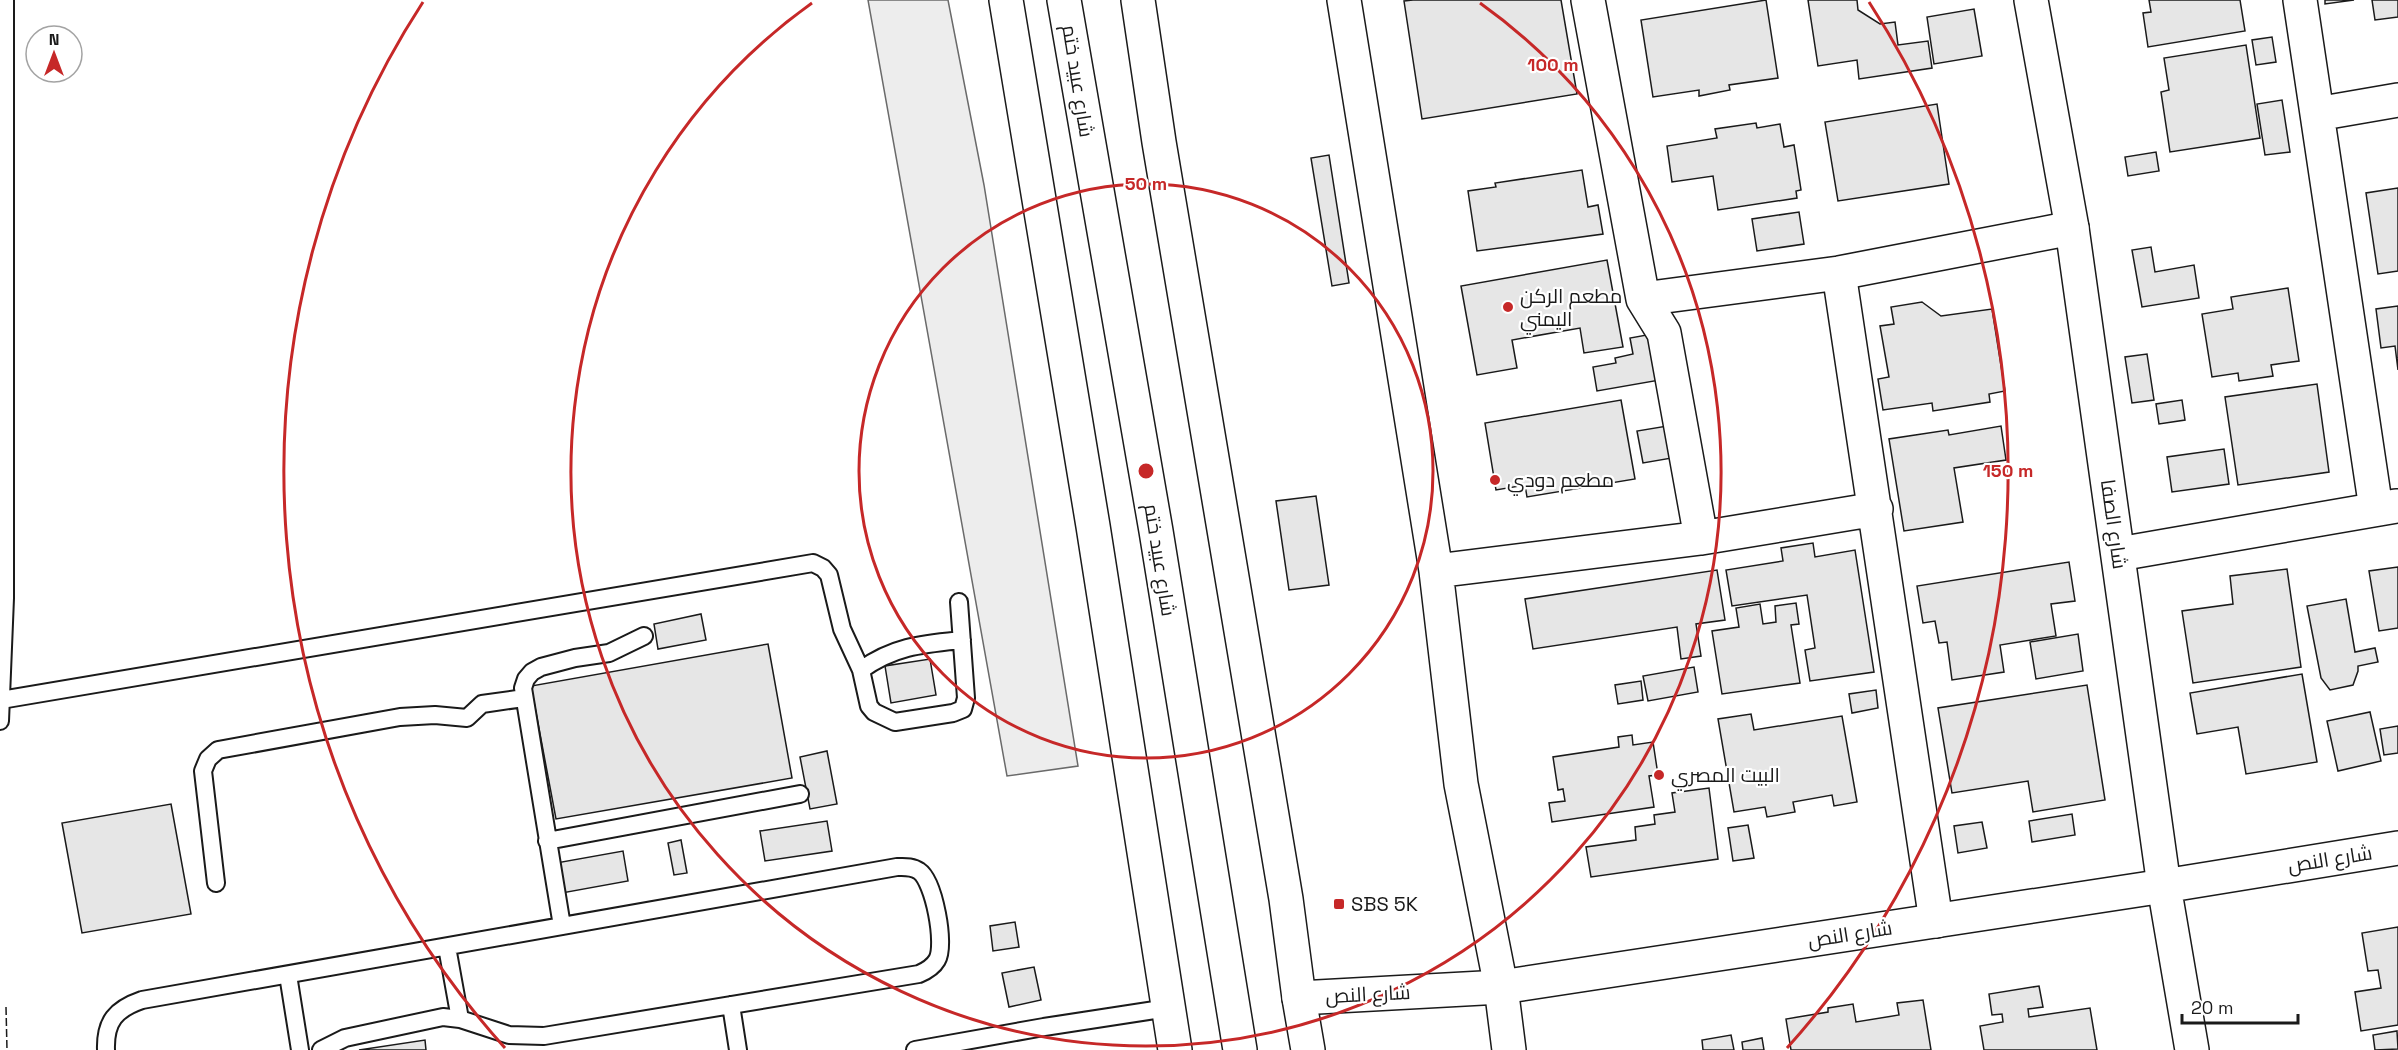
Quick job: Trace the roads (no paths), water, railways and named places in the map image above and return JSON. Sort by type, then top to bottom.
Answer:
[{"type":"street","points":[[1006,0],[1093,526],[1175,1050]]},
{"type":"street","name":"شارع عبيد ختم","points":[[1064,0],[1156,531],[1239,1050]]},
{"type":"street","points":[[1138,0],[1159,142],[1286,899],[1308,1050]]},
{"type":"street","points":[[1344,0],[1436,571],[1461,784],[1501,987],[1509,1050]]},
{"type":"street","points":[[1588,0],[1643,299],[1664,333],[1701,538]]},
{"type":"street","name":"شارع الصفا","points":[[2031,0],[2072,228],[2164,886],[2192,1050]]},
{"type":"street","points":[[2119,554],[2387,507],[2317,114],[2300,0]]},
{"type":"street","points":[[2317,114],[2398,100]]},
{"type":"street","points":[[1643,299],[1839,273],[2072,228]]},
{"type":"street","points":[[1839,273],[1936,921]]},
{"type":"street","points":[[1436,571],[1701,538],[1876,509]]},
{"type":"street","name":"شارع النص","points":[[1299,998],[1501,987],[2398,848]]},
{"type":"lane","points":[[0,721],[5,598],[5,0]]},
{"type":"lane","points":[[1,700],[813,563],[829,575],[842,629],[861,670],[869,706],[874,712],[895,722],[959,712],[963,709],[966,698],[959,602]]},
{"type":"lane","points":[[562,926],[523,688],[532,672],[575,658],[609,653],[644,636]]},
{"type":"lane","points":[[861,670],[873,661],[901,648],[962,640]]},
{"type":"lane","points":[[216,883],[203,771],[208,759],[218,750],[399,717],[435,715],[467,718],[482,704],[524,698]]},
{"type":"lane","points":[[547,841],[800,794]]},
{"type":"lane","points":[[106,1050],[107,1031],[114,1016],[126,1005],[142,1000],[897,867],[908,867],[919,871],[927,879],[932,890],[941,949],[937,960],[929,969],[919,974],[536,1037],[509,1035],[460,1019],[427,1019],[345,1038],[321,1050]]},
{"type":"lane","points":[[447,947],[460,1019]]},
{"type":"lane","points":[[288,975],[300,1050]]},
{"type":"lane","points":[[731,1005],[738,1050]]},
{"type":"lane","points":[[915,1050],[955,1046],[1168,1008]]},
{"type":"place","name":"مطعم الركن اليمني","points":[[1508,307]]},
{"type":"place","name":"مطعم دودي","points":[[1495,480]]},
{"type":"place","name":"البيت المصري","points":[[1659,775]]},
{"type":"place","name":"SBS 5K","points":[[1339,904]]}]
